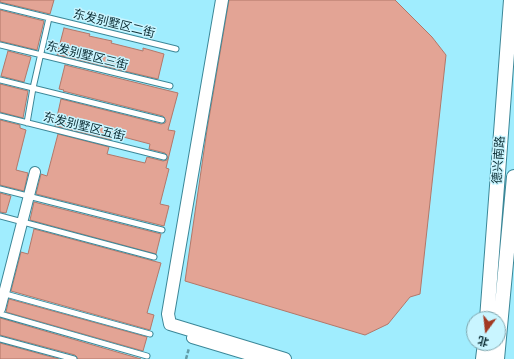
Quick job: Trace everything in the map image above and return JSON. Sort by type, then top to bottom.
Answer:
[{"type":"main road","name":"德兴南路","points":[[488,311],[511,0]]},
{"type":"main road","name":"德兴南路","points":[[497,359],[514,177]]},
{"type":"street","points":[[222,0],[168,314],[170,324],[284,359]]},
{"type":"street","points":[[0,309],[2,293],[35,172]]},
{"type":"street","points":[[192,338],[262,359]]},
{"type":"lane","name":"东发别墅区二街","points":[[0,6],[176,50]]},
{"type":"lane","points":[[27,123],[33,88],[49,18]]},
{"type":"lane","name":"东发别墅区三街","points":[[0,45],[170,86]]},
{"type":"lane","points":[[0,80],[162,120]]},
{"type":"lane","name":"东发别墅区五街","points":[[0,116],[164,157]]},
{"type":"lane","points":[[0,189],[162,230]]},
{"type":"lane","points":[[0,216],[154,257]]},
{"type":"lane","points":[[2,293],[150,334]]},
{"type":"lane","points":[[0,314],[148,356]]},
{"type":"lane","points":[[0,339],[74,359]]},
{"type":"building","points":[[0,0],[54,0],[50,14],[0,2]]},
{"type":"building","points":[[229,0],[395,0],[432,37],[446,55],[420,294],[410,297],[388,324],[365,335],[185,281],[207,130]]},
{"type":"building","points":[[0,10],[44,21],[37,50],[0,41]]},
{"type":"building","points":[[64,28],[112,41],[111,43],[143,51],[143,48],[164,54],[158,79],[57,55]]},
{"type":"building","points":[[8,51],[31,57],[24,82],[1,76]]},
{"type":"building","points":[[65,65],[178,93],[168,130],[175,131],[166,168],[169,169],[160,204],[169,206],[164,226],[36,194],[41,174],[47,176],[58,134],[109,147],[107,154],[145,163],[147,157],[163,161],[167,160],[168,158],[165,153],[149,149],[150,144],[112,134],[111,140],[55,126],[61,99],[161,124],[165,123],[166,121],[163,116],[59,89]]},
{"type":"building","points":[[0,84],[28,91],[23,118],[0,112]]},
{"type":"building","points":[[0,120],[20,125],[20,128],[26,130],[16,170],[28,173],[24,191],[0,185]]},
{"type":"building","points":[[0,193],[11,196],[6,213],[0,212]]},
{"type":"building","points":[[34,202],[161,234],[156,254],[30,220]]},
{"type":"building","points":[[34,229],[161,263],[147,313],[154,315],[150,330],[11,291],[21,252],[28,254]]},
{"type":"building","points":[[9,299],[147,337],[143,351],[6,312]]},
{"type":"building","points":[[0,318],[141,359],[78,359],[75,355],[0,335]]},
{"type":"building","points":[[0,343],[59,359],[0,359]]}]
